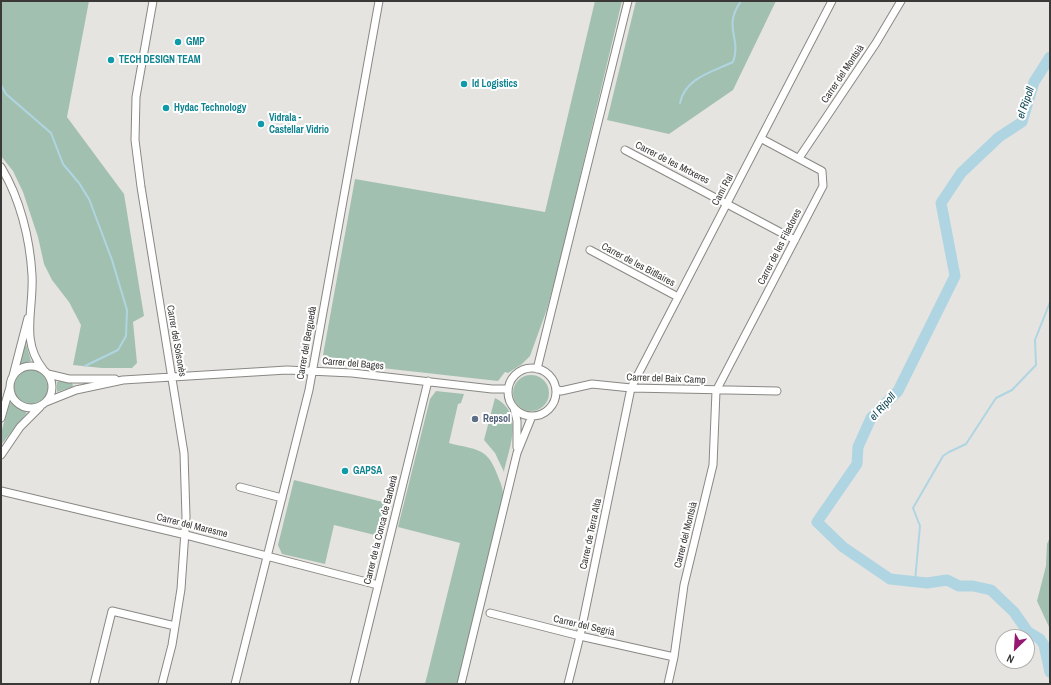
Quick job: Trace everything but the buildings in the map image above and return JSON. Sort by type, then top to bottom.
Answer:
[{"type":"street","name":"Carrer del Solsonès","points":[[153,1],[136,97],[135,140],[167,355],[172,376],[184,453],[186,535],[182,588],[162,684]]},
{"type":"street","name":"Carrer del Berguedà","points":[[236,684],[313,370],[379,1]]},
{"type":"street","points":[[537,369],[628,1]]},
{"type":"street","name":"Camí Ral","points":[[631,388],[762,139],[832,1]]},
{"type":"street","name":"Carrer del Montsià","points":[[800,158],[876,43],[901,1]]},
{"type":"street","name":"Carrer de les Filadores","points":[[716,391],[823,186],[822,171],[762,139]]},
{"type":"street","name":"Carrer de les Mrtxeres","points":[[625,150],[728,203],[795,240]]},
{"type":"street","points":[[1,167],[9,182],[22,215],[29,246],[32,274],[32,309],[29,331],[30,347],[36,361],[45,372],[52,388],[44,404],[20,427],[1,455]]},
{"type":"street","name":"Carrer de les Bitllaires","points":[[590,250],[678,297]]},
{"type":"street","points":[[32,309],[24,330],[12,381],[12,395],[19,404],[30,408],[44,404]]},
{"type":"street","points":[[1,418],[3,401],[16,373],[26,367],[32,366],[45,372]]},
{"type":"street","points":[[529,369],[537,369],[549,376],[556,389],[556,395],[550,408],[539,415],[532,416],[519,412],[514,408],[510,402],[508,389],[516,375],[529,369]]},
{"type":"street","name":"Carrer del Bages","points":[[45,372],[69,379],[124,380],[172,376],[313,370],[508,389]]},
{"type":"street","name":"Carrer del Bages","points":[[44,404],[76,390],[124,380]]},
{"type":"street","name":"Carrer de la Conca de Barberà","points":[[354,684],[428,381]]},
{"type":"street","name":"Carrer del Baix Camp","points":[[556,389],[561,391],[592,384],[631,388],[716,391],[776,391]]},
{"type":"street","name":"Carrer de Terra Alta","points":[[568,684],[580,636],[631,388]]},
{"type":"street","name":"Carrer del Montsià","points":[[668,684],[674,657],[684,585],[701,520],[713,465],[716,391]]},
{"type":"street","points":[[514,408],[517,421],[517,453]]},
{"type":"street","points":[[461,684],[517,453],[532,416]]},
{"type":"street","points":[[240,487],[282,498]]},
{"type":"street","name":"Carrer del Maresme","points":[[1,491],[186,535],[378,585]]},
{"type":"street","points":[[94,684],[112,611],[175,626]]},
{"type":"street","name":"Carrer del Segrià","points":[[490,613],[580,636],[674,657]]},
{"type":"green space","points":[[1,1],[89,1],[67,117],[124,194],[144,316],[133,322],[137,363],[132,368],[102,368],[73,365],[81,325],[69,302],[52,280],[44,264],[38,237],[23,192],[13,171],[1,156]]},
{"type":"green space","points":[[595,1],[622,1],[558,269],[547,309],[530,356],[522,364],[508,373],[505,372],[498,381],[328,362],[323,355],[355,179],[545,212]]},
{"type":"green space","points":[[636,1],[776,1],[733,90],[669,134],[607,120]]},
{"type":"green space","points":[[26,344],[31,361],[21,364],[19,362],[24,345]]},
{"type":"green space","points":[[31,368],[44,374],[50,387],[44,400],[31,406],[18,400],[12,387],[18,374]]},
{"type":"green space","points":[[531,375],[544,380],[549,393],[544,406],[531,411],[518,406],[513,393],[518,380]]},
{"type":"green space","points":[[57,382],[72,383],[73,385],[72,387],[57,392]]},
{"type":"green space","points":[[436,391],[464,394],[461,403],[458,404],[449,443],[479,451],[489,458],[503,492],[457,684],[425,684],[460,543],[398,527],[430,399]]},
{"type":"green space","points":[[495,398],[504,405],[510,413],[512,422],[513,432],[504,472],[495,453],[484,440]]},
{"type":"green space","points":[[10,402],[27,413],[1,445],[1,433]]},
{"type":"green space","points":[[294,480],[391,504],[383,537],[334,525],[325,564],[282,554],[278,545]]},
{"type":"green space","points":[[1050,537],[1050,629],[1037,601],[1046,566],[1047,544]]},
{"type":"waterway","points":[[680,103],[687,87],[693,82],[700,77],[733,62],[735,46],[732,26],[736,10],[741,1]]},
{"type":"waterway","name":"el Ripoll","points":[[1050,57],[1034,82],[1022,122],[999,137],[961,173],[941,203],[955,276],[898,391],[871,418],[858,447],[857,464],[817,522],[843,547],[890,579],[927,583],[947,580],[959,586],[973,586],[991,590],[1014,612],[1028,632],[1040,639],[1044,645],[1050,672]]},
{"type":"waterway","points":[[1,85],[6,94],[51,133],[63,164],[79,183],[89,199],[112,260],[127,310],[126,336],[118,350],[85,366]]},
{"type":"waterway","points":[[915,581],[920,526],[913,508],[943,456],[966,444],[996,398],[1012,390],[1036,365],[1035,340],[1050,302]]},
{"type":"place","name":"GMP","points":[[178,42]]},
{"type":"place","name":"TECH DESIGN TEAM","points":[[111,60]]},
{"type":"place","name":"Id Logistics","points":[[464,84]]},
{"type":"place","name":"Hydac Technology","points":[[166,108]]},
{"type":"place","name":"Vidrala - Castellar Vidrio","points":[[261,124]]},
{"type":"place","name":"Repsol","points":[[475,419]]},
{"type":"place","name":"GAPSA","points":[[345,471]]}]
